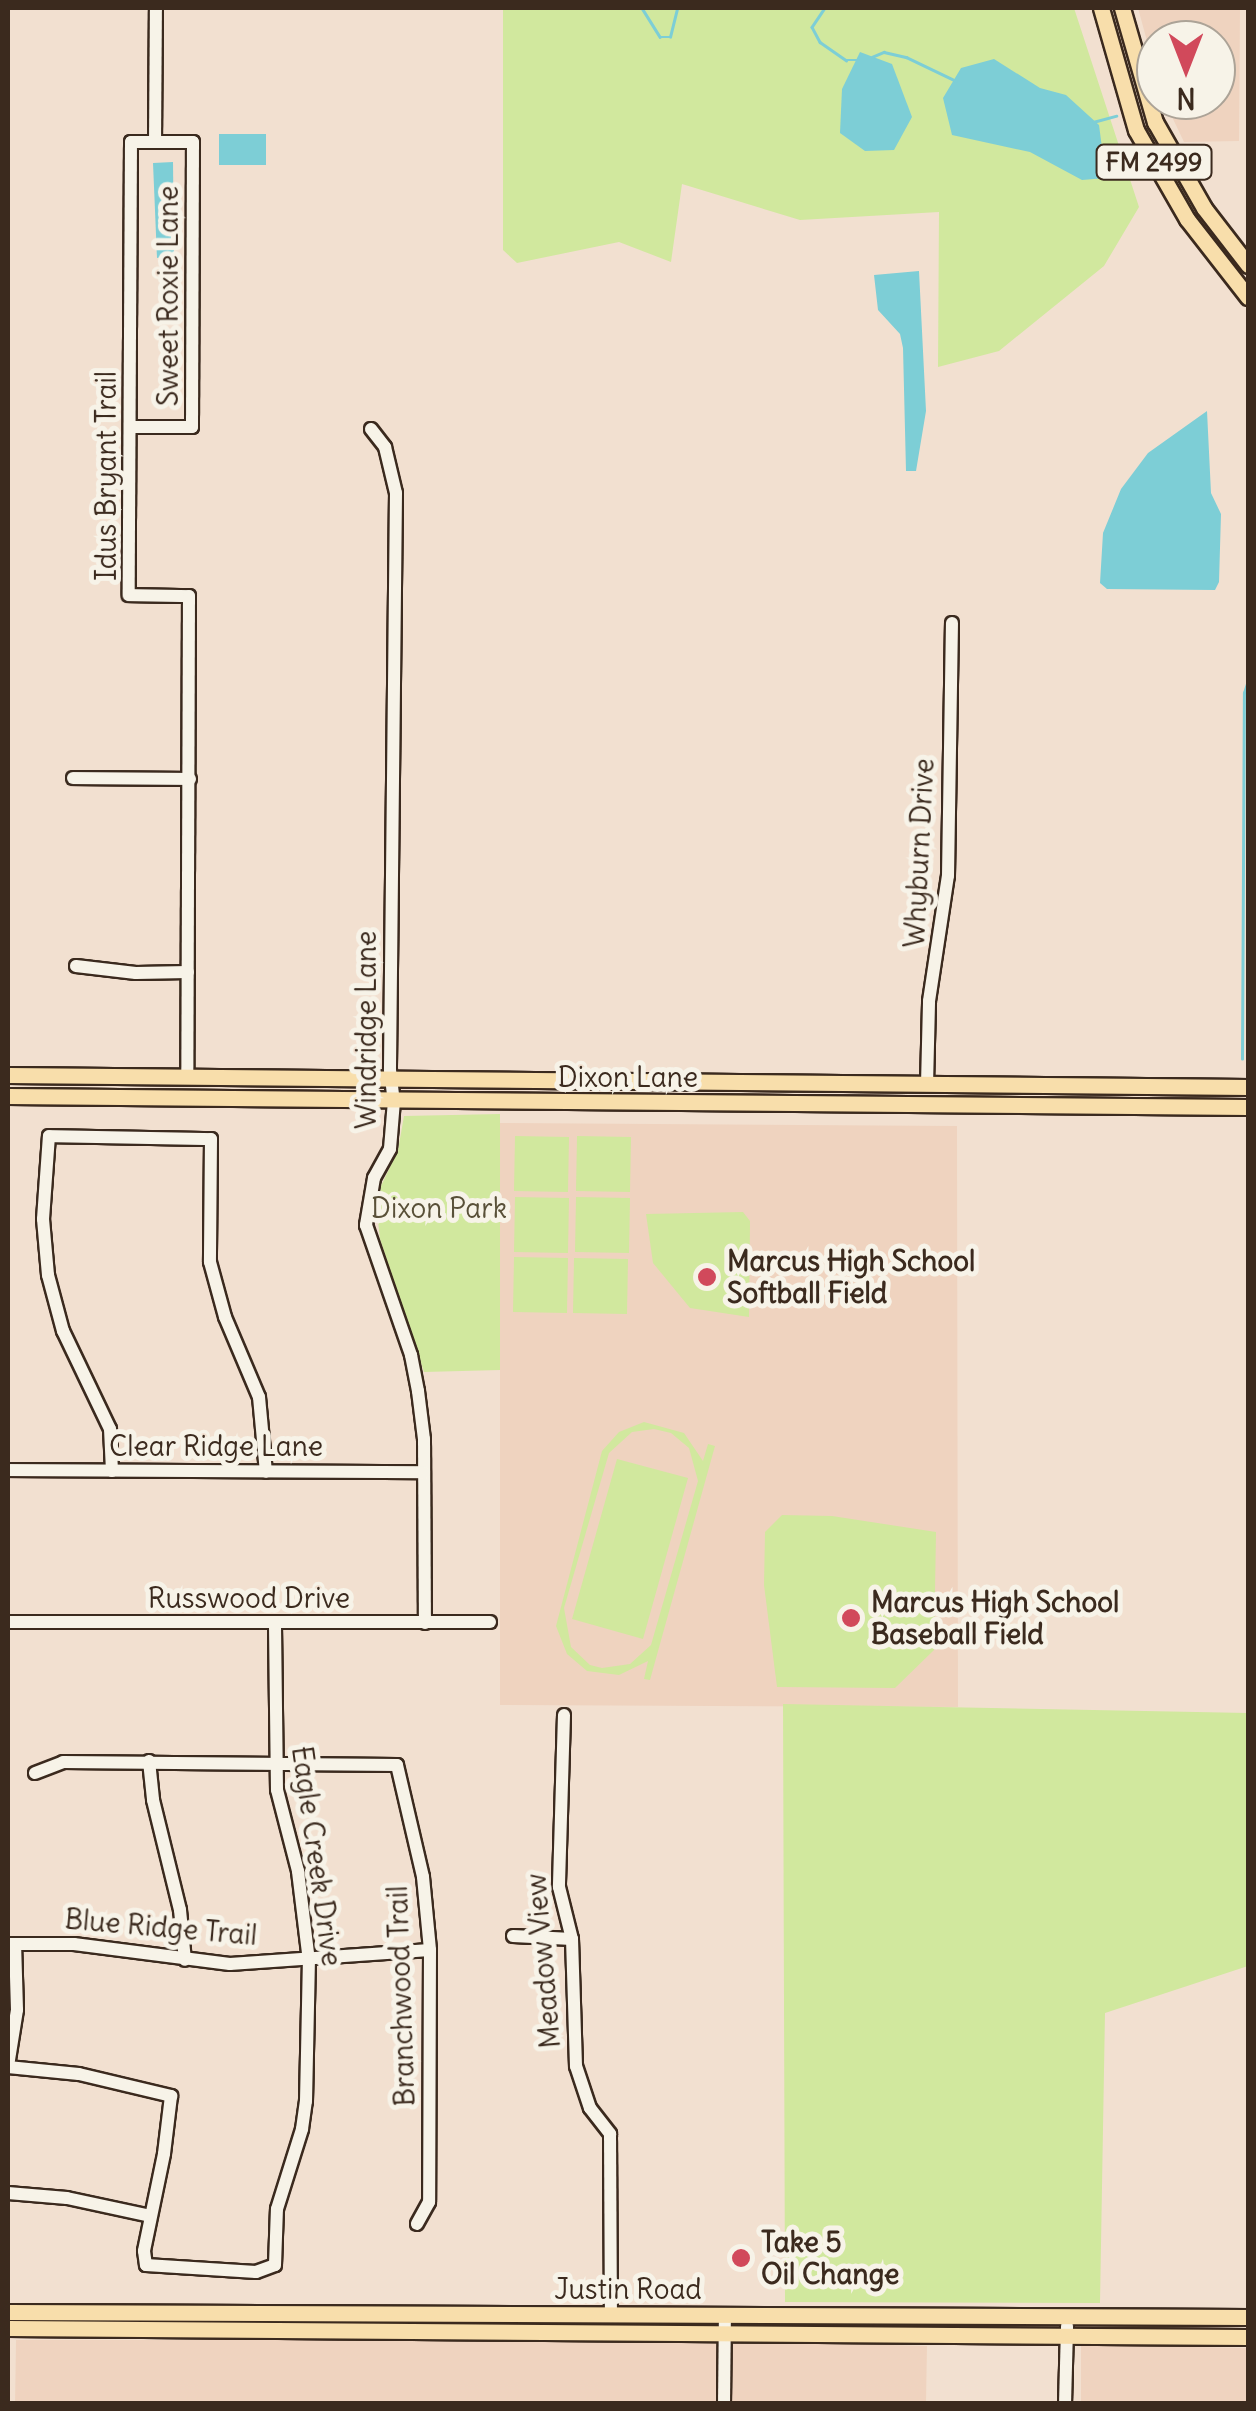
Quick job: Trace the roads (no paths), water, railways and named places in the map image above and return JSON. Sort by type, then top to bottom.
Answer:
[{"type":"main road","name":"FM 2499","points":[[1101,8],[1136,130],[1188,219],[1248,297]]},
{"type":"main road","name":"FM 2499","points":[[1122,8],[1154,122],[1204,208],[1248,264]]},
{"type":"main road","name":"Dixon Lane","points":[[8,1075],[1248,1087]]},
{"type":"main road","points":[[1120,1086],[1120,1104]]},
{"type":"main road","name":"Dixon Lane","points":[[8,1096],[1248,1107]]},
{"type":"main road","name":"Justin Road","points":[[8,2312],[1248,2317]]},
{"type":"main road","name":"Justin Road","points":[[8,2328],[1248,2337]]},
{"type":"street","points":[[156,8],[156,142]]},
{"type":"street","name":"Idus Bryant Trail","points":[[156,142],[131,142],[129,594],[189,596],[187,1078]]},
{"type":"street","name":"Sweet Roxie Lane","points":[[131,427],[192,427],[194,142],[156,142]]},
{"type":"street","name":"Windridge Lane","points":[[371,429],[385,448],[396,492],[390,1081],[394,1101],[390,1149],[374,1178],[366,1226],[411,1354],[424,1439],[425,1623]]},
{"type":"street","name":"Whyburn Drive","points":[[927,1085],[928,1001],[948,876],[952,623]]},
{"type":"street","points":[[73,778],[190,779]]},
{"type":"street","points":[[76,966],[136,973],[188,972]]},
{"type":"street","points":[[112,1471],[110,1429],[63,1330],[48,1276],[43,1219],[49,1136],[211,1139],[210,1262],[221,1304],[259,1397],[266,1472]]},
{"type":"street","name":"Clear Ridge Lane","points":[[8,1470],[424,1472]]},
{"type":"street","name":"Russwood Drive","points":[[8,1622],[490,1622]]},
{"type":"street","name":"Eagle Creek Drive","points":[[150,2216],[143,2260],[152,2268],[256,2272],[270,2269],[277,2256],[277,2209],[306,2102],[309,1961],[300,1888],[281,1812],[275,1762],[275,1624]]},
{"type":"street","name":"Meadow View","points":[[564,1715],[560,1887],[572,1939],[576,2066],[590,2108],[610,2134],[610,2314]]},
{"type":"street","points":[[149,1761],[153,1800],[180,1910],[185,1960]]},
{"type":"street","points":[[34,1773],[63,1762],[275,1762]]},
{"type":"street","name":"Branchwood Trail","points":[[275,1762],[397,1765],[424,1877],[430,1950],[429,2202],[417,2224]]},
{"type":"street","points":[[513,1936],[572,1939]]},
{"type":"street","points":[[8,2193],[66,2198],[150,2216],[171,2096],[79,2074],[8,2066],[17,2010],[11,1944]]},
{"type":"street","name":"Blue Ridge Trail","points":[[11,1944],[74,1944],[230,1964],[430,1950]]},
{"type":"street","points":[[724,2404],[725,2314]]},
{"type":"street","points":[[1065,2404],[1067,2316]]},
{"type":"water","points":[[860,52],[892,64],[912,117],[894,150],[865,151],[840,133],[842,89]]},
{"type":"water","points":[[994,59],[1040,88],[1066,95],[1099,125],[1106,178],[1082,180],[1030,152],[952,135],[943,98],[961,68]]},
{"type":"water","points":[[219,134],[266,134],[266,165],[219,165]]},
{"type":"water","points":[[173,162],[174,255],[157,258],[153,163]]},
{"type":"water","points":[[919,271],[926,411],[916,471],[906,471],[903,348],[900,334],[878,310],[874,275]]},
{"type":"water","points":[[1207,411],[1211,493],[1221,514],[1219,582],[1215,590],[1107,589],[1100,583],[1103,533],[1121,489],[1148,453]]},
{"type":"waterway","points":[[642,8],[660,37],[670,37],[677,8]]},
{"type":"waterway","points":[[825,8],[812,27],[820,42],[846,60],[859,60]]},
{"type":"waterway","points":[[872,57],[884,52],[906,57],[956,81]]},
{"type":"waterway","points":[[1093,122],[1116,116]]},
{"type":"waterway","points":[[1242,1059],[1244,693],[1248,681]]},
{"type":"place","name":"Marcus High School Softball Field","points":[[707,1277]]},
{"type":"place","name":"Marcus High School Baseball Field","points":[[851,1618]]},
{"type":"place","name":"Take 5 Oil Change","points":[[741,2258]]},
{"type":"park label","name":"Dixon Park","points":[[439,1208]]}]
